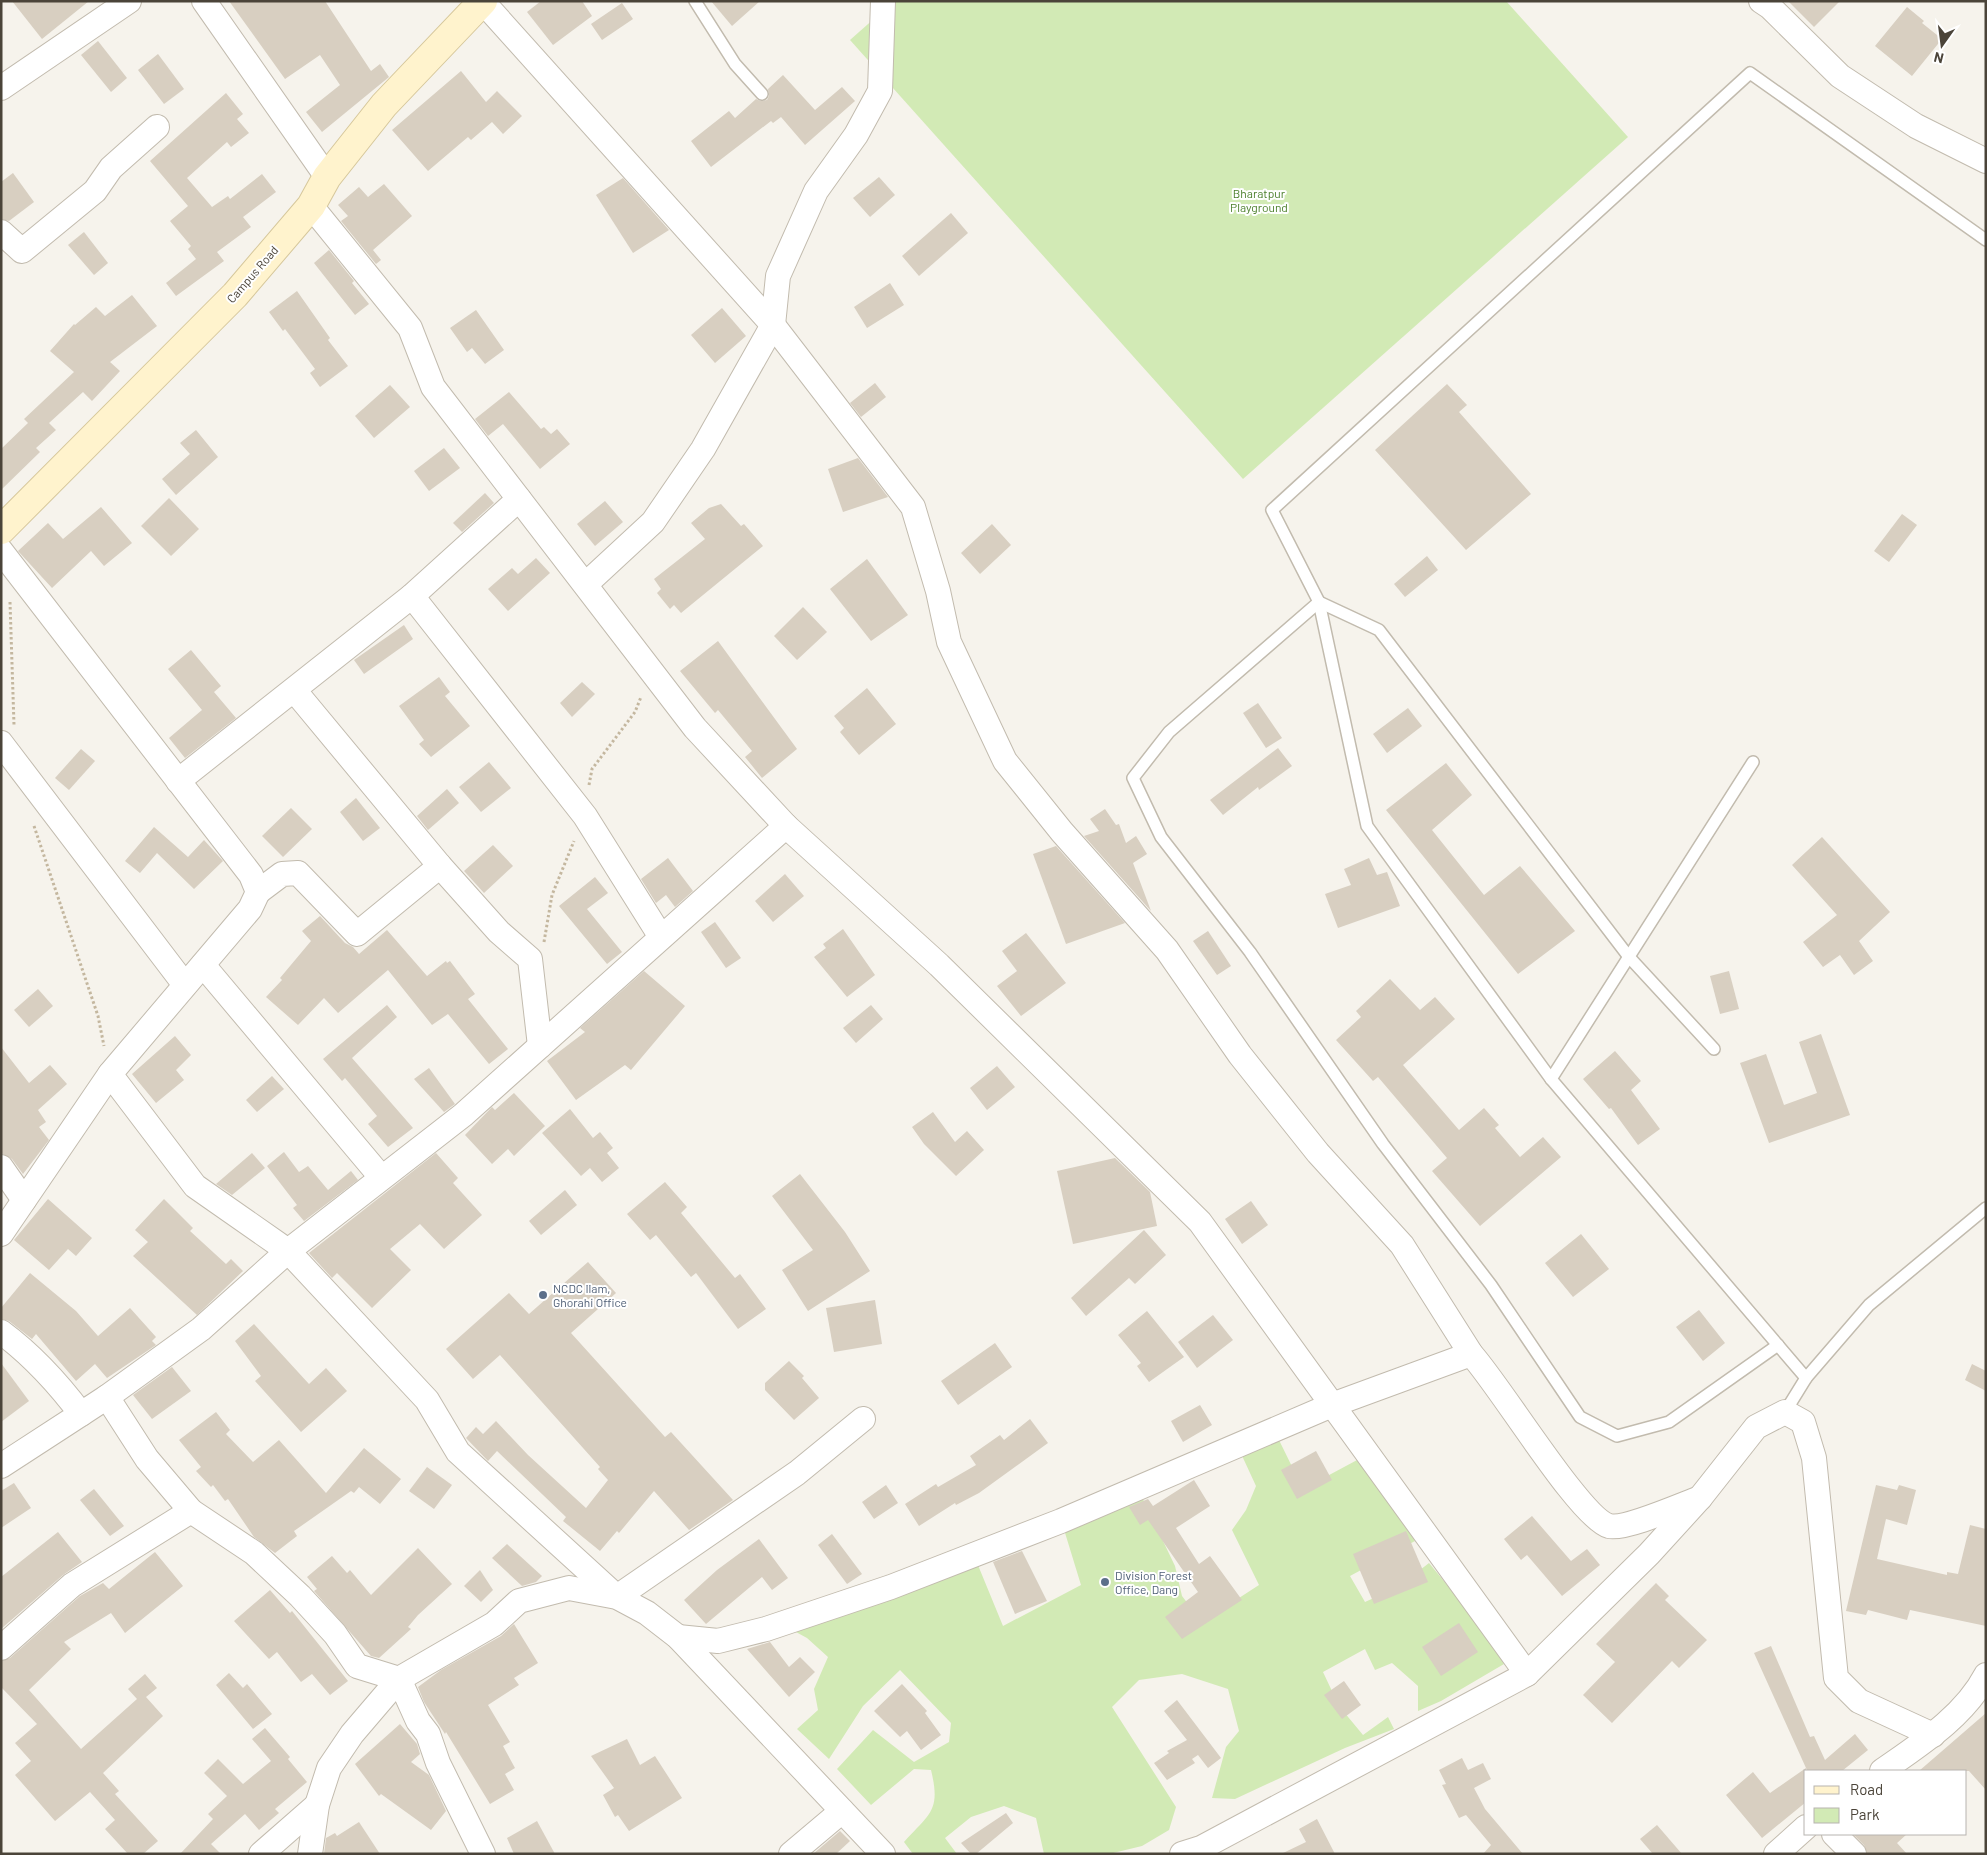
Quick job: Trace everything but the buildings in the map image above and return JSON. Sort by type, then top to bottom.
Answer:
[{"type":"street","points":[[204,1],[327,177]]},
{"type":"street","points":[[483,1],[773,325],[913,507],[938,591],[949,642],[1004,760],[1062,832],[1167,950],[1240,1055],[1318,1153],[1402,1245],[1470,1354],[1487,1372],[1551,1464],[1596,1519],[1609,1526],[1624,1527],[1700,1498]]},
{"type":"street","name":"Campus Road","points":[[1,530],[235,294],[311,206],[327,177],[384,105],[483,1]]},
{"type":"street","points":[[586,584],[653,522],[703,449],[773,325],[778,276],[816,191],[856,135],[880,91],[883,1]]},
{"type":"street","points":[[1,88],[122,3]]},
{"type":"street","points":[[1770,3],[1840,76],[1916,126],[1986,161]]},
{"type":"street","points":[[1,232],[22,251],[95,191],[112,168],[156,127]]},
{"type":"street","points":[[311,206],[410,328],[433,387],[695,728],[786,826],[939,965],[1200,1222],[1527,1674]]},
{"type":"street","points":[[178,781],[412,596],[519,499]]},
{"type":"street","points":[[1,551],[251,875],[258,892]]},
{"type":"street","points":[[412,596],[584,816],[661,938]]},
{"type":"street","points":[[294,690],[440,866],[499,932],[530,959],[540,1046]]},
{"type":"street","points":[[1,743],[185,985]]},
{"type":"street","points":[[1,1466],[107,1397],[200,1329],[288,1251],[463,1115],[786,826]]},
{"type":"street","points":[[1,1234],[110,1074],[250,909],[258,892],[282,874],[298,873],[357,934],[440,866]]},
{"type":"street","points":[[203,965],[381,1177]]},
{"type":"street","points":[[110,1074],[195,1186],[288,1251],[427,1400],[458,1452],[617,1597],[646,1613],[678,1637],[883,1854]]},
{"type":"street","points":[[1,1167],[24,1200]]},
{"type":"street","points":[[1,1332],[37,1362],[60,1386],[81,1414]]},
{"type":"street","points":[[678,1637],[718,1641],[766,1629],[891,1587],[1061,1521],[1332,1405],[1470,1354]]},
{"type":"street","points":[[107,1397],[147,1459],[191,1511],[254,1554],[300,1596],[335,1634],[357,1666],[399,1679],[418,1721],[428,1734],[438,1763],[483,1854]]},
{"type":"street","points":[[1182,1854],[1201,1848],[1527,1674],[1649,1554],[1700,1498],[1756,1426],[1785,1412],[1803,1422],[1814,1458],[1836,1678],[1860,1701],[1934,1735]]},
{"type":"street","points":[[310,1854],[317,1805],[329,1768],[352,1734],[399,1679],[494,1624],[519,1602],[569,1588],[617,1597],[797,1473],[863,1419]]},
{"type":"street","points":[[1,1648],[72,1585],[191,1511]]},
{"type":"street","points":[[1883,1770],[1934,1735],[1983,1684]]},
{"type":"street","points":[[261,1854],[317,1805]]},
{"type":"street","points":[[791,1854],[842,1811]]},
{"type":"street","points":[[1776,1854],[1804,1829]]},
{"type":"street","points":[[1835,1835],[1854,1854]]},
{"type":"lane","points":[[694,1],[735,64],[762,94]]},
{"type":"lane","points":[[1806,1378],[1551,1079],[1368,826],[1319,602],[1272,510],[1750,73],[1986,240]]},
{"type":"lane","points":[[1319,602],[1379,630],[1629,957],[1714,1049]]},
{"type":"lane","points":[[1319,602],[1169,732],[1133,778],[1161,837],[1250,952],[1383,1144],[1491,1285],[1580,1417],[1617,1436],[1669,1422],[1778,1345]]},
{"type":"lane","points":[[1551,1079],[1753,762]]},
{"type":"lane","points":[[1785,1412],[1806,1378],[1869,1305],[1986,1208]]},
{"type":"green space","name":"Bharatpur Playground","points":[[894,1],[1506,1],[1628,137],[1243,479],[850,40]]},
{"type":"green space","points":[[1278,1438],[1303,1489],[1359,1459],[1415,1541],[1350,1576],[1365,1602],[1398,1587],[1429,1563],[1480,1625],[1504,1664],[1441,1701],[1418,1711],[1418,1686],[1392,1663],[1375,1670],[1365,1649],[1323,1672],[1339,1706],[1363,1735],[1388,1717],[1394,1729],[1345,1748],[1235,1799],[1212,1798],[1226,1747],[1239,1731],[1228,1689],[1182,1674],[1139,1680],[1112,1707],[1176,1807],[1169,1830],[1142,1846],[1109,1854],[1044,1854],[1036,1818],[1004,1806],[971,1817],[945,1838],[957,1854],[913,1854],[904,1842],[927,1817],[934,1803],[935,1794],[931,1770],[914,1769],[871,1805],[837,1769],[873,1730],[914,1762],[949,1742],[951,1723],[900,1670],[863,1706],[829,1759],[797,1729],[818,1710],[814,1689],[828,1657],[807,1638],[781,1624],[973,1553],[1003,1626],[1081,1585],[1062,1523],[1140,1493],[1175,1566],[1182,1596],[1202,1622],[1259,1585],[1232,1530],[1246,1510],[1256,1486],[1238,1447]]},
{"type":"place","name":"NCDC Ilam, Ghorahi Office","points":[[543,1295]]},
{"type":"place","name":"Division Forest Office, Dang","points":[[1105,1582]]}]
